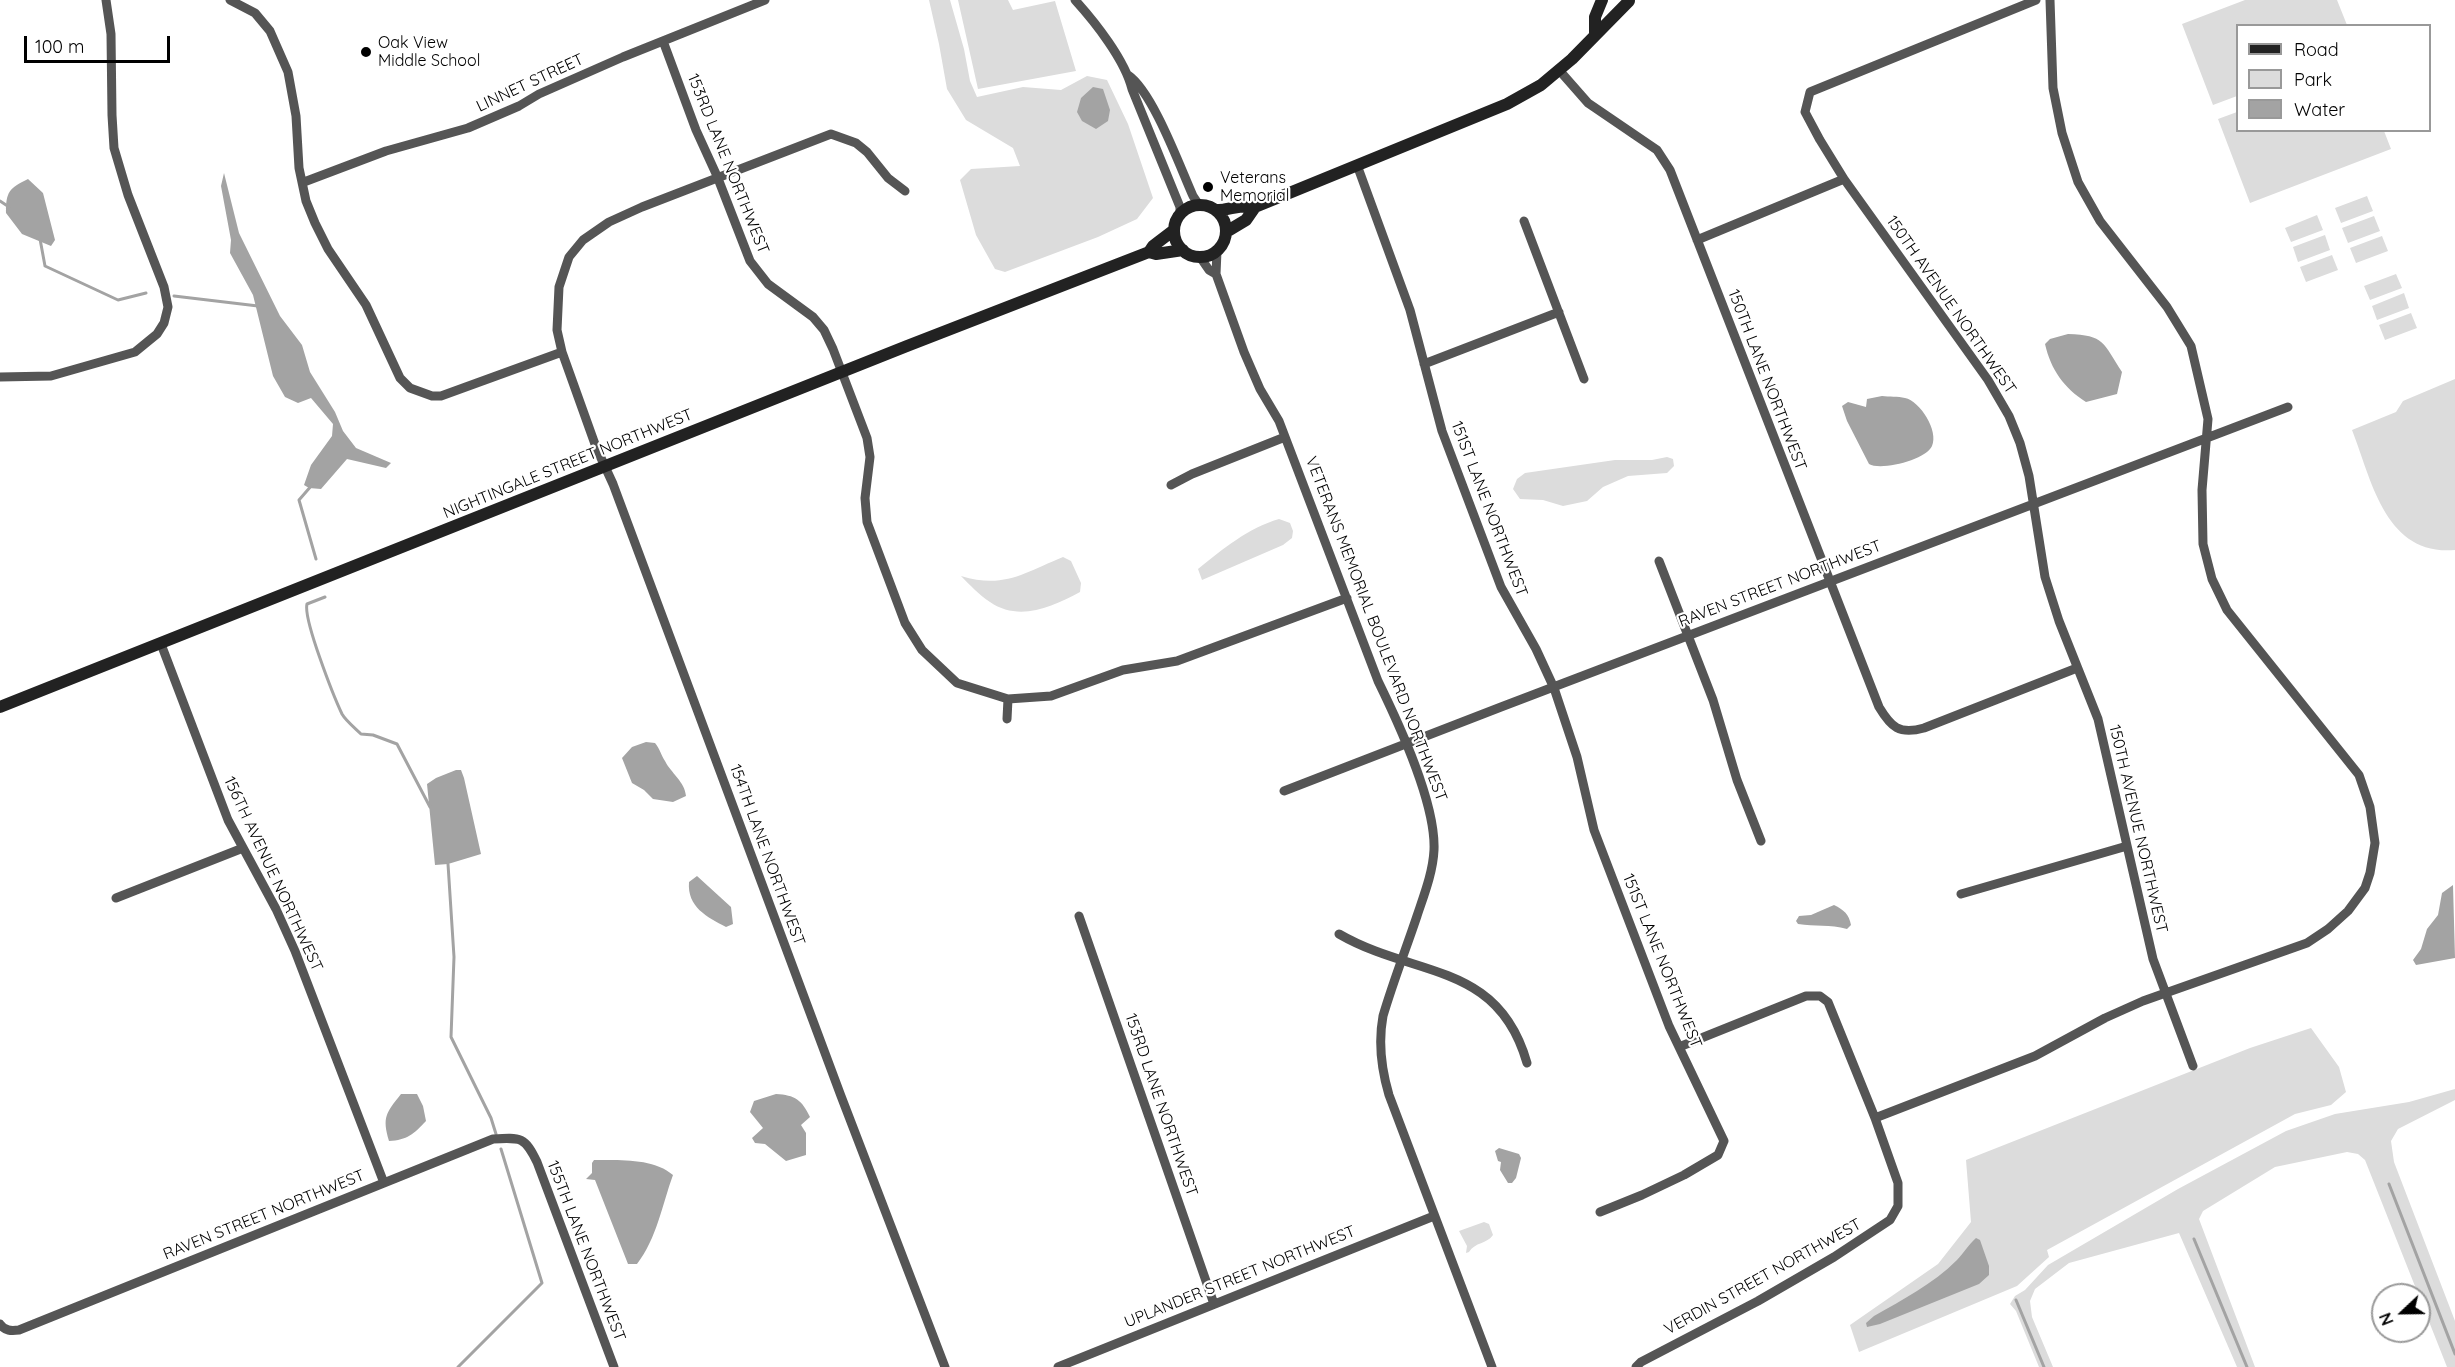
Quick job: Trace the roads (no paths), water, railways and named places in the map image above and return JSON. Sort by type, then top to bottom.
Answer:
[{"type":"street","points":[[0,377],[51,376],[135,352],[157,334],[168,307],[164,287],[128,195],[114,148],[111,34],[106,0]]},
{"type":"street","points":[[230,0],[255,13],[270,31],[288,72],[296,116],[300,168],[306,201],[328,249],[366,305],[399,378],[410,388],[441,396],[562,352]]},
{"type":"street","name":"LINNET STREET","points":[[304,182],[386,151],[468,128],[663,41],[765,0]]},
{"type":"street","points":[[1075,0],[1088,15],[1128,75],[1131,89],[1180,207],[1180,214]]},
{"type":"street","points":[[1595,34],[1595,17],[1602,0]]},
{"type":"street","points":[[1621,0],[1636,0]]},
{"type":"street","name":"150TH AVENUE NORTHWEST","points":[[2036,0],[1810,92],[1805,112],[1844,179],[1988,380],[2009,416],[2020,443],[2034,503],[2045,578],[2098,719],[2111,767],[2153,959],[2193,1066]]},
{"type":"street","points":[[1679,1047],[1806,996],[1820,996],[1828,1002],[1875,1118],[2035,1056],[2105,1018],[2166,993],[2307,943],[2348,912],[2365,888],[2375,843],[2370,807],[2359,775],[2228,610],[2212,579],[2203,544],[2202,490],[2208,419],[2191,346],[2167,307],[2100,221],[2078,183],[2062,133],[2053,88],[2050,0]]},
{"type":"street","points":[[1226,232],[1246,220],[1255,207],[1507,104],[1541,85],[1595,34],[1605,28],[1629,1]]},
{"type":"street","name":"153RD LANE NORTHWEST","points":[[663,41],[696,130],[750,261],[768,284],[813,317],[829,340],[867,438],[870,458],[866,498],[867,522],[905,623],[922,651],[957,683],[1008,699]]},
{"type":"street","name":"150TH LANE NORTHWEST","points":[[1559,70],[1588,104],[1657,150],[1670,170],[1879,707],[1890,724],[1904,731],[1924,729],[2077,668]]},
{"type":"street","points":[[1128,75],[1136,80],[1155,111],[1192,196],[1199,205]]},
{"type":"street","name":"154TH LANE NORTHWEST","points":[[905,191],[888,178],[856,142],[831,134],[717,177],[609,222],[584,240],[569,257],[559,287],[556,330],[562,352],[836,1084],[945,1367]]},
{"type":"street","name":"151ST LANE NORTHWEST","points":[[1357,165],[1410,310],[1442,431],[1501,587],[1536,649],[1554,688],[1577,757],[1594,830],[1679,1047],[1721,1130],[1724,1141],[1718,1155],[1663,1185],[1600,1212]]},
{"type":"street","points":[[1697,240],[1844,179]]},
{"type":"street","points":[[1180,214],[1190,207],[1199,205],[1216,210],[1228,210],[1241,204],[1255,207]]},
{"type":"street","points":[[1216,210],[1225,224],[1225,240],[1217,250],[1208,256],[1200,257],[1209,270],[1216,274]]},
{"type":"street","name":"NIGHTINGALE STREET NORTHWEST","points":[[1,704],[161,644],[1149,252],[1153,246],[1174,230],[1180,214]]},
{"type":"street","points":[[1524,221],[1584,379]]},
{"type":"street","points":[[1174,230],[1178,245],[1183,250]]},
{"type":"street","name":"NIGHTINGALE STREET NORTHWEST","points":[[1149,252],[1156,254],[1183,250],[1192,256],[1200,257]]},
{"type":"street","name":"VETERANS MEMORIAL BOULEVARD NORTHWEST","points":[[1217,250],[1216,274],[1253,375],[1279,421],[1378,681],[1427,798],[1433,821],[1434,850],[1427,885],[1383,1016],[1380,1035],[1381,1056],[1389,1095],[1492,1367]]},
{"type":"street","points":[[1424,364],[1559,312]]},
{"type":"street","name":"RAVEN STREET NORTHWEST","points":[[1284,791],[2288,407]]},
{"type":"street","points":[[1171,485],[1192,474],[1285,437]]},
{"type":"street","points":[[1659,561],[1713,700],[1737,780],[1761,841]]},
{"type":"street","points":[[1007,719],[1008,699],[1051,696],[1123,670],[1177,661],[1347,598]]},
{"type":"street","name":"156TH AVENUE NORTHWEST","points":[[161,644],[228,820],[276,909],[295,951],[384,1183]]},
{"type":"street","points":[[1961,894],[2127,846]]},
{"type":"street","points":[[116,898],[243,848]]},
{"type":"street","name":"153RD LANE NORTHWEST","points":[[1079,916],[1214,1304]]},
{"type":"street","points":[[1339,934],[1370,951],[1473,986],[1487,997],[1512,1025],[1521,1040],[1527,1063]]},
{"type":"street","name":"VERDIN STREET NORTHWEST","points":[[1636,1367],[1641,1362],[1758,1301],[1834,1257],[1890,1220],[1898,1206],[1898,1183],[1875,1118]]},
{"type":"street","name":"RAVEN STREET NORTHWEST","points":[[0,1324],[10,1331],[19,1330],[493,1139],[523,1140],[529,1145]]},
{"type":"street","name":"155TH LANE NORTHWEST","points":[[529,1145],[614,1367]]},
{"type":"street","name":"UPLANDER STREET NORTHWEST","points":[[1058,1367],[1434,1216]]},
{"type":"water","points":[[1093,87],[1103,89],[1110,110],[1108,121],[1096,129],[1082,121],[1077,112],[1081,98]]},
{"type":"water","points":[[224,173],[239,233],[280,316],[302,345],[310,372],[335,412],[343,431],[356,448],[391,463],[386,468],[347,459],[321,489],[304,485],[311,465],[332,436],[333,424],[311,398],[298,403],[285,397],[273,376],[253,295],[230,253],[231,240],[221,186]]},
{"type":"water","points":[[28,179],[43,193],[55,240],[51,246],[22,234],[6,213],[8,195],[13,188]]},
{"type":"water","points":[[2068,334],[2089,336],[2102,342],[2122,372],[2117,394],[2086,402],[2071,391],[2060,378],[2045,344],[2050,339]]},
{"type":"water","points":[[1882,396],[1905,398],[1917,405],[1927,418],[1933,433],[1932,446],[1928,451],[1903,463],[1883,466],[1869,464],[1842,406],[1848,402],[1866,407],[1867,399]]},
{"type":"water","points":[[646,742],[657,745],[683,786],[686,796],[673,802],[653,799],[632,783],[622,758],[632,747]]},
{"type":"water","points":[[456,770],[461,770],[464,778],[481,854],[448,864],[435,865],[427,784]]},
{"type":"water","points":[[697,876],[731,907],[733,924],[726,927],[705,915],[695,905],[689,891],[689,882]]},
{"type":"water","points":[[2453,885],[2455,958],[2416,965],[2413,960],[2421,949],[2427,929],[2438,915],[2442,893]]},
{"type":"water","points":[[1834,905],[1849,918],[1851,925],[1847,929],[1798,924],[1796,921],[1799,916],[1811,915]]},
{"type":"water","points":[[401,1094],[417,1094],[423,1106],[426,1121],[410,1136],[389,1141],[387,1116]]},
{"type":"water","points":[[776,1094],[797,1100],[804,1106],[810,1117],[801,1125],[806,1133],[806,1155],[786,1161],[765,1144],[755,1143],[752,1138],[763,1128],[750,1112],[754,1101]]},
{"type":"water","points":[[1499,1148],[1519,1154],[1521,1158],[1516,1178],[1512,1183],[1508,1183],[1500,1170],[1501,1162],[1498,1161],[1495,1151]]},
{"type":"water","points":[[594,1160],[646,1163],[665,1169],[673,1175],[650,1243],[637,1264],[628,1264],[595,1180],[586,1179],[592,1173]]},
{"type":"water","points":[[1976,1238],[1980,1240],[1989,1266],[1989,1275],[1979,1284],[1880,1324],[1867,1327],[1866,1323],[1874,1316],[1917,1291],[1948,1269]]},
{"type":"waterway","points":[[0,201],[9,207]]},
{"type":"waterway","points":[[40,239],[45,266],[118,300],[146,293]]},
{"type":"waterway","points":[[174,296],[258,306]]},
{"type":"waterway","points":[[312,485],[299,500],[316,559]]},
{"type":"waterway","points":[[325,597],[307,604],[307,612],[320,658],[342,714],[361,734],[373,735],[397,744],[430,807]]},
{"type":"waterway","points":[[448,864],[454,957],[451,1037],[491,1118],[496,1134]]},
{"type":"waterway","points":[[458,1367],[542,1283],[501,1149]]},
{"type":"waterway","points":[[2389,1184],[2455,1354]]},
{"type":"waterway","points":[[2194,1239],[2247,1367]]},
{"type":"waterway","points":[[2016,1300],[2044,1367]]},
{"type":"place","name":"Oak View Middle School","points":[[366,52]]},
{"type":"place","name":"Veterans Memorial","points":[[1208,187]]}]
